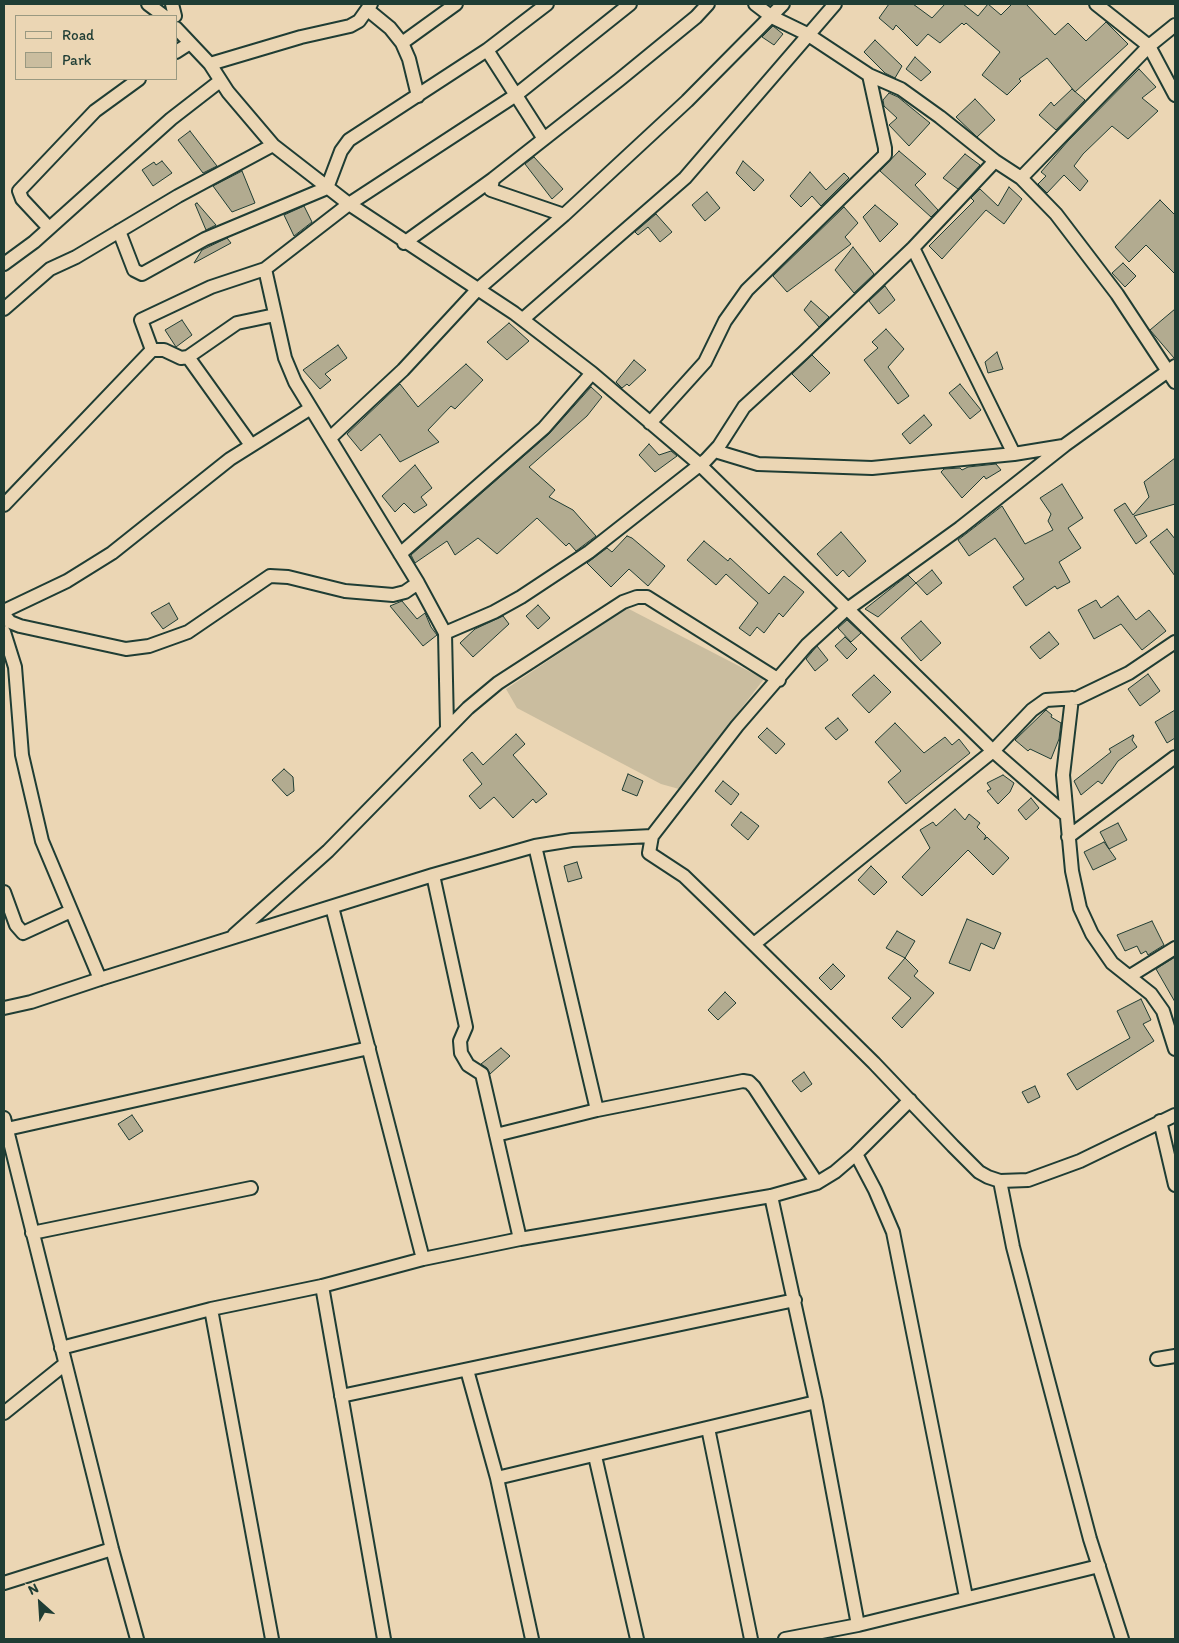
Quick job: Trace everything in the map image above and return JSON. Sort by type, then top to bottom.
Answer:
[{"type":"street","points":[[148,4],[163,15]]},
{"type":"street","points":[[402,43],[456,4]]},
{"type":"street","points":[[120,231],[134,270],[138,274],[142,274],[205,239],[327,188],[341,152],[349,140],[487,50],[547,4]]},
{"type":"street","points":[[152,350],[141,320],[211,287],[265,269],[349,204],[516,95],[630,4]]},
{"type":"street","points":[[404,243],[493,179],[544,139],[658,49],[708,4]]},
{"type":"street","points":[[755,4],[772,17],[807,34],[869,75],[901,89],[995,161],[1021,178],[1056,214],[1173,373],[1065,445],[960,528],[848,609],[807,645],[779,680],[737,726],[652,836],[649,853],[684,876],[910,1100],[979,1172],[1000,1180],[1028,1180],[1080,1161],[1175,1115]]},
{"type":"street","points":[[330,438],[403,370],[477,290],[564,215],[688,101],[783,4]]},
{"type":"street","points":[[523,319],[685,178],[807,34],[835,4]]},
{"type":"street","points":[[1096,4],[1149,46],[1175,95]]},
{"type":"street","points":[[210,64],[301,37],[350,26],[359,21],[370,7],[402,43],[409,59],[418,96]]},
{"type":"street","points":[[1021,178],[1149,46],[1175,25]]},
{"type":"street","points":[[178,30],[210,64],[220,81],[273,146],[327,188],[404,243],[523,319],[592,373],[699,464],[993,751],[1065,814]]},
{"type":"street","points":[[178,51],[190,43]]},
{"type":"street","points":[[487,50],[544,139]]},
{"type":"street","points":[[650,423],[705,362],[725,321],[747,290],[884,155],[886,148],[869,75]]},
{"type":"street","points":[[49,228],[22,198],[19,191],[95,111],[138,80]]},
{"type":"street","points":[[4,264],[49,228],[171,119],[220,81]]},
{"type":"street","points":[[4,309],[50,269],[120,231],[178,196],[273,146]]},
{"type":"street","points":[[445,633],[494,612],[529,592],[589,552],[715,451],[744,407],[804,353],[912,248],[995,161]]},
{"type":"street","points":[[493,179],[491,190],[564,215]]},
{"type":"street","points":[[912,248],[1014,454]]},
{"type":"street","points":[[265,269],[285,358],[295,382],[418,583],[445,633],[447,727]]},
{"type":"street","points":[[4,506],[152,350],[164,350],[181,358],[188,357],[237,324],[250,319],[275,315]]},
{"type":"street","points":[[188,357],[251,445]]},
{"type":"street","points":[[400,554],[544,428],[592,373]]},
{"type":"street","points":[[311,408],[230,459],[112,552],[67,581],[4,613],[10,622],[20,626],[126,649],[149,646],[188,632],[270,576],[288,577],[345,591],[393,595],[405,592],[418,583]]},
{"type":"street","points":[[715,451],[758,464],[872,468],[1014,454],[1065,445]]},
{"type":"street","points":[[230,938],[328,851],[447,727],[498,683],[623,602],[637,597],[646,597],[779,680]]},
{"type":"street","points":[[4,632],[15,667],[22,755],[40,832],[100,978]]},
{"type":"street","points":[[754,944],[993,751],[1032,710],[1046,700],[1077,698],[1129,673],[1175,642]]},
{"type":"street","points":[[1072,698],[1063,775],[1065,814],[1080,908],[1092,934],[1112,963],[1151,994],[1163,1011],[1175,1049]]},
{"type":"street","points":[[1068,837],[1175,757]]},
{"type":"street","points":[[4,1008],[30,1002],[100,978],[433,875],[535,846],[572,840],[652,836]]},
{"type":"street","points":[[535,846],[597,1110]]},
{"type":"street","points":[[433,875],[466,1027],[460,1041],[461,1053],[468,1064],[482,1074],[520,1239]]},
{"type":"street","points":[[4,892],[16,924],[24,933],[71,911]]},
{"type":"street","points":[[332,907],[423,1258]]},
{"type":"street","points":[[1130,976],[1175,948]]},
{"type":"street","points":[[137,1639],[112,1549],[5,1123],[369,1048]]},
{"type":"street","points":[[496,1135],[597,1110],[743,1081],[749,1082],[818,1183]]},
{"type":"street","points":[[61,1348],[211,1309],[322,1286],[423,1258],[520,1239],[771,1196],[818,1183],[835,1172],[856,1154],[910,1100]]},
{"type":"street","points":[[1160,1121],[1175,1185]]},
{"type":"street","points":[[856,1154],[876,1190],[893,1232],[966,1597]]},
{"type":"street","points":[[1000,1180],[1015,1256],[1098,1566],[1122,1639]]},
{"type":"street","points":[[32,1233],[251,1188]]},
{"type":"street","points":[[771,1196],[816,1402],[858,1625]]},
{"type":"street","points":[[322,1286],[384,1639]]},
{"type":"street","points":[[341,1396],[794,1300]]},
{"type":"street","points":[[211,1309],[272,1639]]},
{"type":"street","points":[[1158,1359],[1175,1356]]},
{"type":"street","points":[[4,1413],[65,1364]]},
{"type":"street","points":[[467,1370],[497,1478],[532,1639]]},
{"type":"street","points":[[497,1478],[816,1402]]},
{"type":"street","points":[[708,1428],[750,1639]]},
{"type":"street","points":[[595,1456],[636,1639]]},
{"type":"street","points":[[4,1583],[112,1549]]},
{"type":"street","points":[[785,1639],[858,1625],[1098,1566]]},
{"type":"green space","points":[[627,608],[764,679],[679,789],[661,784],[517,708],[506,689]]},
{"type":"building","points":[[889,4],[913,4],[932,18],[945,4],[963,4],[978,16],[988,4],[1001,15],[1012,4],[1026,4],[1055,35],[1068,23],[1086,41],[1106,22],[1128,44],[1075,92],[1047,58],[1019,79],[1021,81],[1007,95],[982,75],[1000,52],[966,23],[964,25],[962,23],[940,43],[928,34],[917,46],[896,25],[893,30],[879,18]]},
{"type":"building","points":[[773,26],[783,34],[774,45],[762,37]]},
{"type":"building","points":[[875,40],[902,66],[895,78],[885,73],[864,52]]},
{"type":"building","points":[[915,57],[931,72],[921,81],[906,69]]},
{"type":"building","points":[[1139,69],[1156,87],[1142,98],[1158,111],[1128,139],[1112,126],[1083,154],[1074,166],[1088,181],[1080,191],[1064,175],[1047,193],[1038,184],[1046,176],[1041,172],[1068,141]]},
{"type":"building","points":[[1072,89],[1085,100],[1056,130],[1039,115],[1051,102],[1054,106]]},
{"type":"building","points":[[889,93],[898,97],[930,123],[909,146],[889,125],[897,118],[884,106],[883,100]]},
{"type":"building","points":[[975,99],[995,120],[977,137],[956,117]]},
{"type":"building","points":[[190,131],[217,166],[203,173],[178,140]]},
{"type":"building","points":[[899,151],[926,174],[915,185],[938,210],[931,217],[880,171]]},
{"type":"building","points":[[965,154],[980,165],[958,189],[943,178]]},
{"type":"building","points":[[534,157],[563,189],[552,199],[525,164]]},
{"type":"building","points":[[162,161],[172,173],[153,186],[142,170],[154,162],[156,165]]},
{"type":"building","points":[[743,161],[764,180],[754,191],[736,173]]},
{"type":"building","points":[[242,171],[255,203],[232,212],[213,186]]},
{"type":"building","points":[[810,172],[826,190],[844,173],[849,178],[821,206],[812,196],[801,207],[790,196]]},
{"type":"building","points":[[1009,187],[1022,199],[1004,224],[986,210],[942,259],[929,246],[974,201],[971,198],[980,189],[998,206]]},
{"type":"building","points":[[707,192],[720,208],[705,221],[692,205]]},
{"type":"building","points":[[1160,200],[1175,215],[1175,274],[1146,245],[1129,262],[1115,247]]},
{"type":"building","points":[[197,203],[216,225],[206,230],[195,204]]},
{"type":"building","points":[[875,205],[898,224],[880,242],[863,217]]},
{"type":"building","points":[[304,206],[312,222],[294,236],[284,215]]},
{"type":"building","points":[[844,207],[858,223],[845,237],[851,244],[787,292],[773,276]]},
{"type":"building","points":[[656,214],[672,232],[660,242],[648,227],[638,235],[635,232]]},
{"type":"building","points":[[227,238],[231,243],[194,263],[202,250]]},
{"type":"building","points":[[853,247],[874,274],[854,293],[835,270]]},
{"type":"building","points":[[1123,263],[1136,276],[1125,287],[1112,273]]},
{"type":"building","points":[[885,286],[895,300],[879,314],[869,301]]},
{"type":"building","points":[[811,301],[829,317],[819,327],[804,310]]},
{"type":"building","points":[[1175,309],[1175,358],[1174,358],[1150,330]]},
{"type":"building","points":[[182,320],[192,335],[176,347],[165,330]]},
{"type":"building","points":[[509,323],[529,341],[507,360],[487,342]]},
{"type":"building","points":[[886,329],[904,349],[888,367],[909,396],[898,404],[864,360],[878,348],[872,342]]},
{"type":"building","points":[[338,345],[347,358],[325,374],[331,380],[320,389],[303,370]]},
{"type":"building","points":[[997,352],[1003,369],[988,373],[985,362]]},
{"type":"building","points":[[812,355],[830,373],[810,392],[792,374]]},
{"type":"building","points":[[634,360],[646,370],[629,386],[627,384],[622,388],[616,382]]},
{"type":"building","points":[[466,364],[483,380],[455,409],[451,406],[428,430],[439,442],[400,462],[380,434],[361,451],[347,434],[400,384],[418,407]]},
{"type":"building","points":[[960,384],[981,410],[970,419],[949,393]]},
{"type":"building","points":[[591,387],[602,397],[587,416],[529,467],[555,490],[549,497],[573,510],[596,536],[576,551],[569,543],[566,546],[537,518],[497,554],[478,538],[455,555],[447,541],[415,563],[411,555],[549,434]]},
{"type":"building","points":[[924,415],[932,425],[910,444],[902,434]]},
{"type":"building","points":[[649,444],[659,455],[671,451],[677,456],[655,472],[639,455]]},
{"type":"building","points":[[1175,458],[1175,504],[1134,516],[1147,536],[1136,544],[1114,510],[1125,503],[1133,515],[1149,497],[1144,482]]},
{"type":"building","points":[[996,464],[1001,470],[986,479],[984,476],[962,498],[941,472],[944,469],[960,468],[962,470],[968,467]]},
{"type":"building","points":[[415,465],[432,488],[421,497],[427,505],[414,513],[404,503],[395,512],[382,496]]},
{"type":"building","points":[[1062,484],[1083,518],[1068,528],[1081,548],[1059,562],[1070,582],[1057,589],[1055,586],[1026,606],[1013,587],[1024,579],[995,538],[969,556],[958,540],[1002,506],[1025,544],[1053,530],[1048,521],[1051,514],[1040,498]]},
{"type":"building","points":[[1167,529],[1175,539],[1175,576],[1150,542]]},
{"type":"building","points":[[841,532],[866,561],[849,577],[843,570],[837,576],[817,554]]},
{"type":"building","points":[[627,536],[632,538],[665,566],[648,586],[629,569],[611,587],[587,563],[607,548],[612,552]]},
{"type":"building","points":[[704,541],[728,561],[730,558],[769,594],[784,576],[804,592],[783,617],[779,613],[764,633],[757,627],[750,636],[739,628],[758,603],[726,574],[716,585],[687,560]]},
{"type":"building","points":[[932,570],[942,583],[927,595],[916,583]]},
{"type":"building","points":[[908,575],[916,583],[878,617],[865,609]]},
{"type":"building","points":[[1118,596],[1136,620],[1149,610],[1166,631],[1142,650],[1121,624],[1094,639],[1078,610],[1096,600],[1101,608]]},
{"type":"building","points":[[402,601],[417,619],[425,613],[437,635],[423,646],[390,606]]},
{"type":"building","points":[[169,603],[178,619],[163,629],[151,613]]},
{"type":"building","points":[[538,605],[550,618],[538,629],[526,616]]},
{"type":"building","points":[[503,616],[509,624],[473,657],[460,643],[475,629]]},
{"type":"building","points":[[847,620],[861,633],[851,642],[838,628]]},
{"type":"building","points":[[921,621],[941,643],[921,661],[901,638]]},
{"type":"building","points":[[1049,632],[1059,644],[1040,659],[1030,647]]},
{"type":"building","points":[[845,637],[857,649],[847,659],[835,646]]},
{"type":"building","points":[[817,646],[828,660],[815,671],[806,659]]},
{"type":"building","points":[[1148,674],[1160,691],[1140,706],[1128,689]]},
{"type":"building","points":[[874,675],[891,692],[869,713],[852,695]]},
{"type":"building","points":[[1046,710],[1052,715],[1051,717],[1061,723],[1059,739],[1051,759],[1030,749],[1028,751],[1015,740]]},
{"type":"building","points":[[1175,710],[1175,738],[1167,743],[1155,722]]},
{"type":"building","points":[[838,718],[848,730],[836,740],[825,728]]},
{"type":"building","points":[[895,723],[924,753],[945,737],[952,745],[959,739],[970,753],[906,804],[888,782],[901,771],[875,742]]},
{"type":"building","points":[[767,728],[785,744],[776,754],[758,737]]},
{"type":"building","points":[[516,734],[525,744],[513,755],[547,794],[536,803],[533,799],[513,818],[494,797],[480,809],[469,796],[482,784],[463,760],[472,752],[483,765]]},
{"type":"building","points":[[1133,735],[1132,740],[1137,747],[1118,761],[1102,784],[1098,781],[1081,795],[1074,781],[1111,752],[1109,749]]},
{"type":"building","points":[[284,769],[293,777],[294,791],[287,796],[272,780]]},
{"type":"building","points":[[628,774],[643,781],[637,796],[622,790]]},
{"type":"building","points":[[1003,775],[1014,783],[1010,792],[998,804],[987,791],[991,789],[987,783]]},
{"type":"building","points":[[723,781],[739,794],[731,805],[715,791]]},
{"type":"building","points":[[1031,798],[1039,808],[1026,820],[1018,810]]},
{"type":"building","points":[[955,809],[965,820],[969,814],[980,823],[977,827],[986,836],[984,840],[987,837],[1009,858],[993,875],[968,850],[922,896],[902,877],[930,848],[920,830],[933,822],[936,826]]},
{"type":"building","points":[[741,812],[759,826],[748,840],[731,825]]},
{"type":"building","points":[[1118,823],[1127,840],[1109,849],[1100,832]]},
{"type":"building","points":[[1104,842],[1116,859],[1093,870],[1084,852]]},
{"type":"building","points":[[577,862],[582,878],[568,882],[564,866]]},
{"type":"building","points":[[871,866],[887,882],[874,895],[858,880]]},
{"type":"building","points":[[967,919],[1001,933],[994,949],[981,943],[970,971],[949,963]]},
{"type":"building","points":[[1152,921],[1164,945],[1148,955],[1146,951],[1141,954],[1137,946],[1125,951],[1117,935]]},
{"type":"building","points":[[897,931],[915,941],[905,958],[886,948]]},
{"type":"building","points":[[1175,957],[1175,1002],[1156,969]]},
{"type":"building","points":[[905,958],[918,971],[914,976],[934,993],[902,1028],[892,1018],[911,998],[888,978]]},
{"type":"building","points":[[833,964],[845,976],[831,990],[819,978]]},
{"type":"building","points":[[725,992],[736,1003],[718,1020],[708,1010]]},
{"type":"building","points":[[1141,999],[1151,1020],[1143,1024],[1154,1041],[1077,1090],[1067,1074],[1130,1038],[1117,1011]]},
{"type":"building","points":[[501,1048],[510,1056],[490,1074],[487,1068],[481,1064]]},
{"type":"building","points":[[804,1072],[812,1084],[801,1092],[792,1081]]},
{"type":"building","points":[[1035,1086],[1040,1097],[1028,1103],[1022,1092]]},
{"type":"building","points":[[132,1115],[143,1131],[129,1140],[118,1124]]}]
